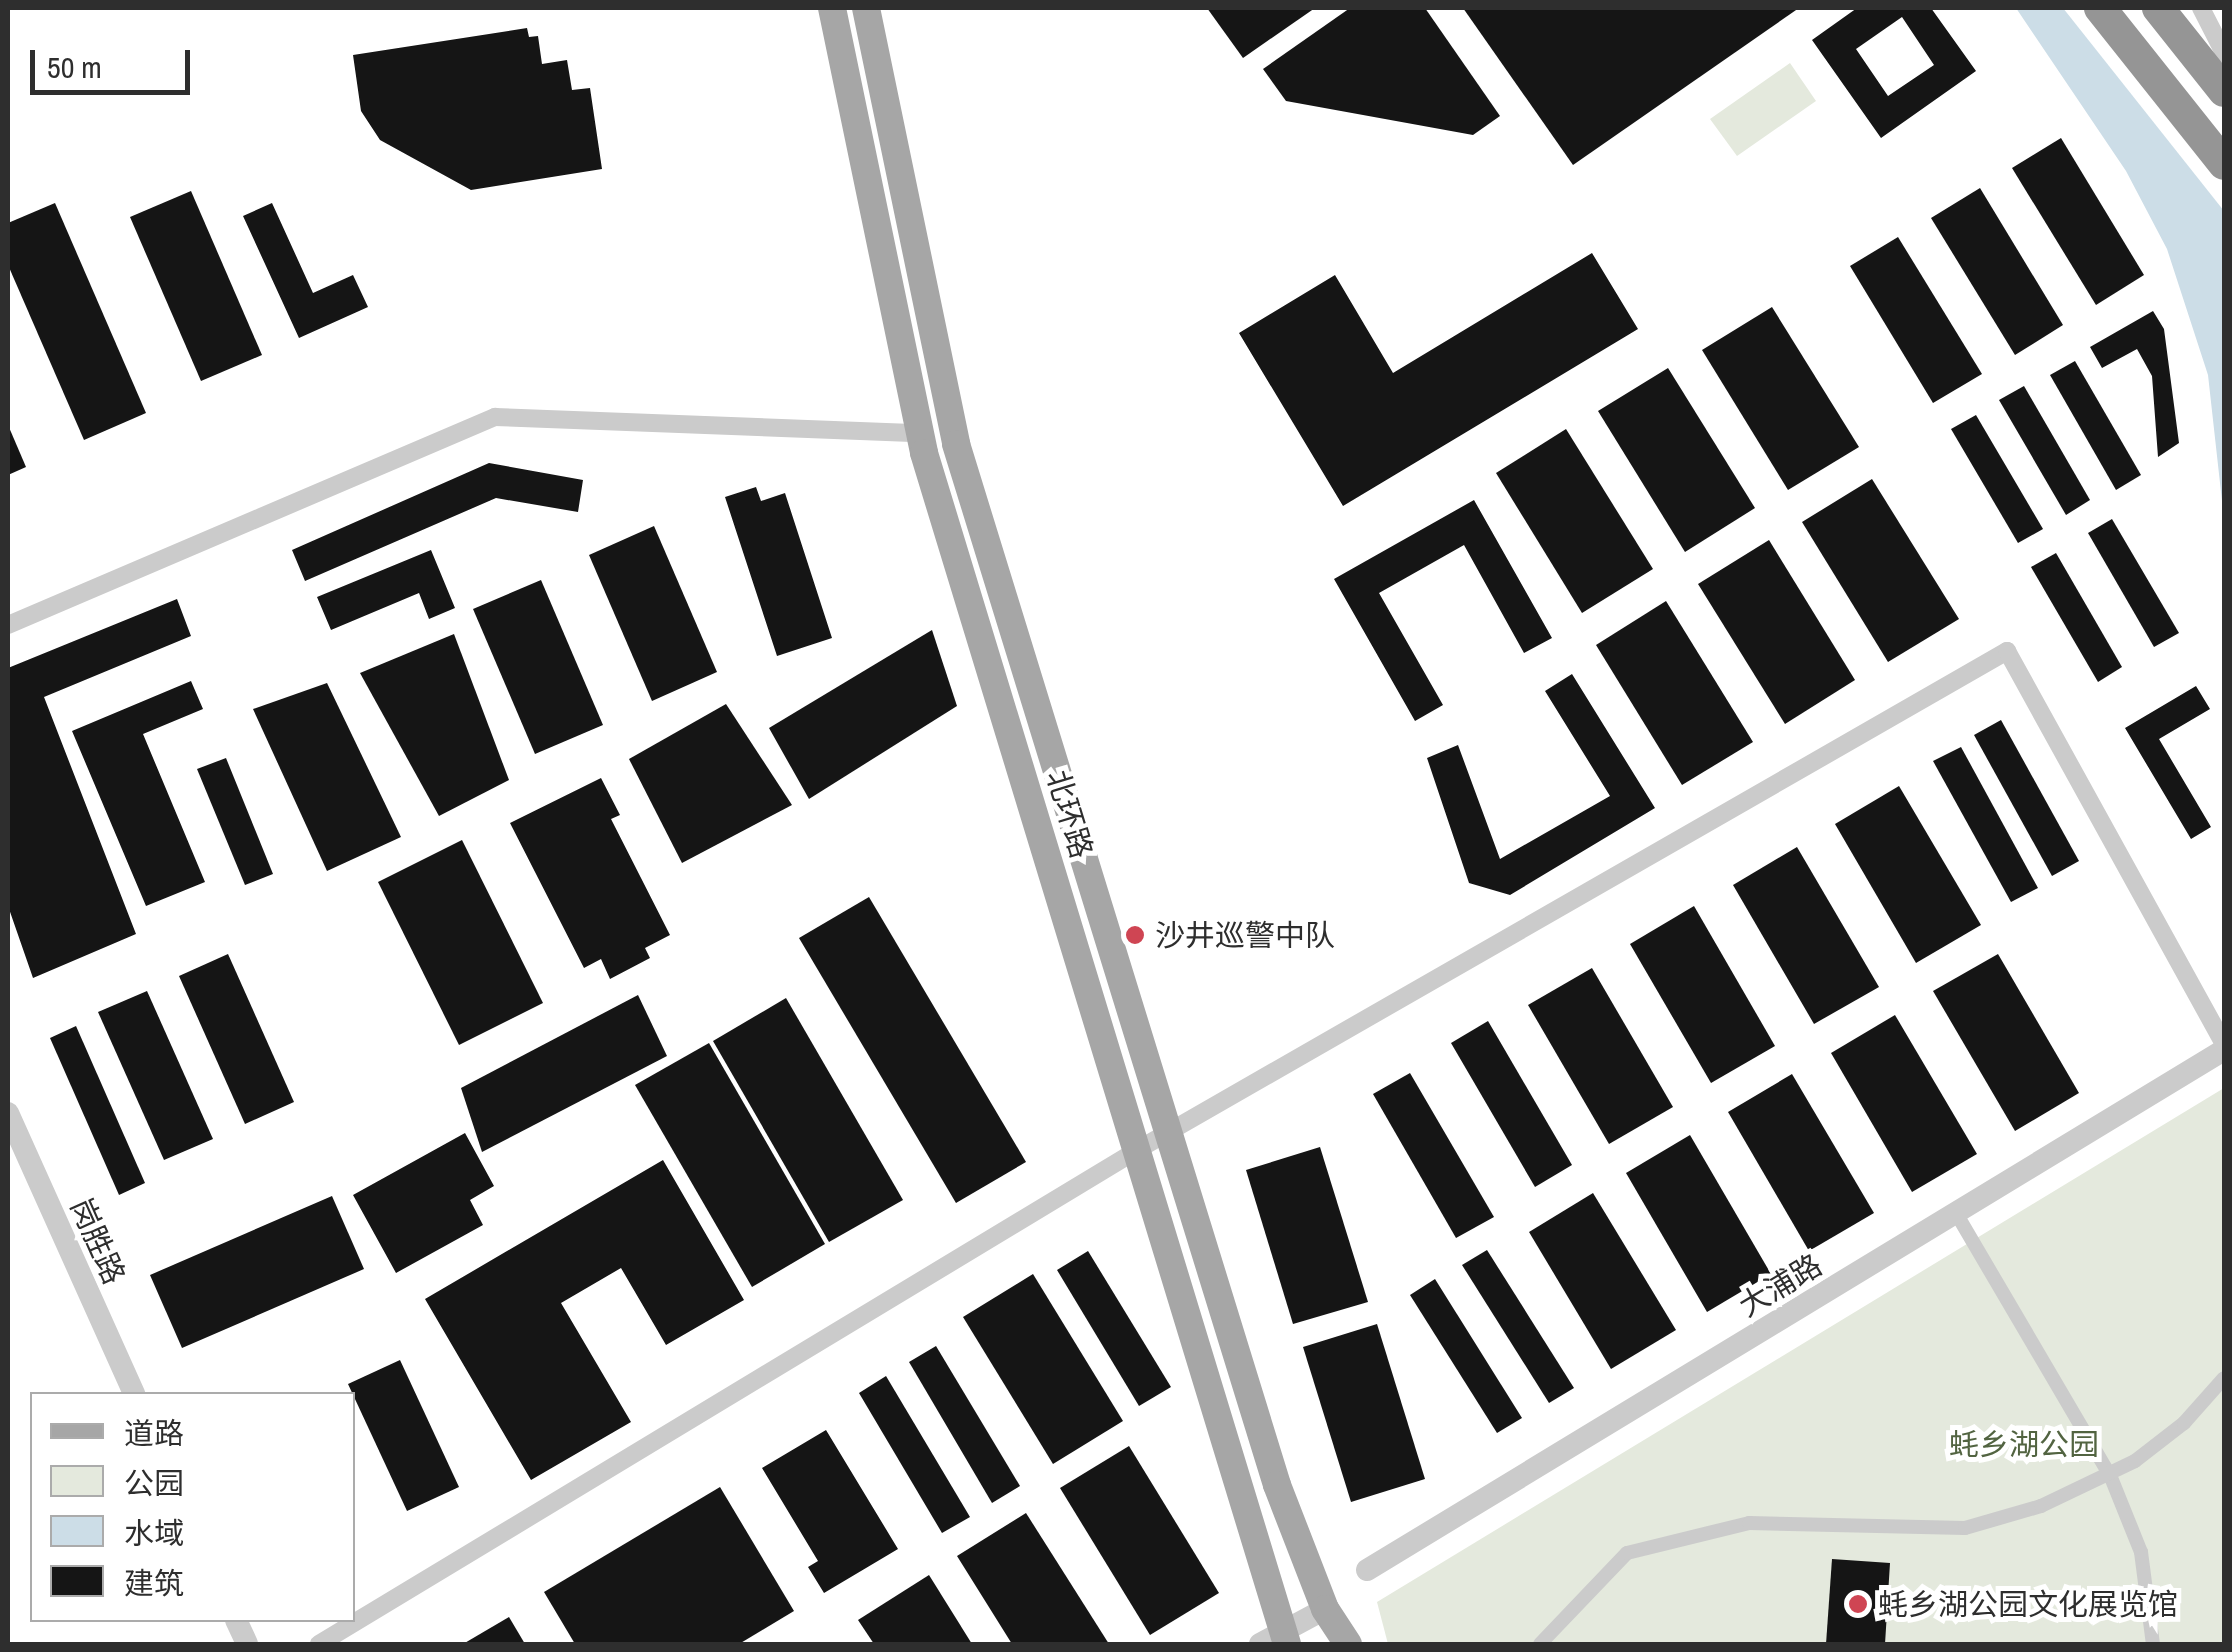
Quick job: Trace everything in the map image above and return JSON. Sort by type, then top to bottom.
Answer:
[{"type":"highway","points":[[2100,8],[2224,164]]},
{"type":"highway","points":[[2158,8],[2224,91]]},
{"type":"main road","name":"北环路","points":[[832,8],[919,433],[1139,1149],[1283,1641]]},
{"type":"main road","name":"北环路","points":[[866,8],[952,428],[1277,1485],[1325,1609],[1348,1644]]},
{"type":"street","points":[[2201,8],[2224,53]]},
{"type":"street","points":[[8,625],[495,417],[919,433]]},
{"type":"street","points":[[319,1644],[1139,1149],[2007,651],[2224,1048]]},
{"type":"street","name":"大浦路","points":[[1367,1570],[2224,1048]]},
{"type":"street","name":"岗胜路","points":[[8,1113],[133,1392]]},
{"type":"street","points":[[1956,1213],[2110,1475],[2141,1552],[2153,1644]]},
{"type":"street","points":[[1540,1644],[1627,1552],[1749,1523],[1965,1528],[2041,1506],[2110,1475],[2184,1422],[2224,1378]]},
{"type":"street","points":[[1283,1641],[1325,1609]]},
{"type":"green space","points":[[1790,63],[1816,101],[1737,156],[1710,119]]},
{"type":"green space","name":"蚝乡湖公园","points":[[2224,1088],[2224,1644],[1388,1644],[1377,1602]]},
{"type":"water","points":[[2016,8],[2187,8],[2224,83],[2224,519],[2208,375],[2167,249],[2126,171]]},
{"type":"pier","points":[[2063,8],[2193,8],[2224,71],[2224,211]]},
{"type":"building","points":[[1207,8],[1315,8],[1243,58]]},
{"type":"building","points":[[1350,8],[1425,8],[1500,116],[1473,135],[1286,101],[1263,69]]},
{"type":"building","points":[[1463,8],[1799,8],[1573,165]]},
{"type":"building","points":[[1857,8],[1931,8],[1976,71],[1881,138],[1812,40]],"holes":[[[1902,17],[1934,65],[1888,96],[1856,49]]]},
{"type":"building","points":[[527,28],[529,37],[538,36],[542,64],[567,60],[572,90],[590,88],[602,169],[471,190],[380,140],[361,111],[353,55]]},
{"type":"building","points":[[2061,138],[2144,275],[2096,305],[2012,168]]},
{"type":"building","points":[[1980,188],[2063,325],[2015,355],[1931,218]]},
{"type":"building","points":[[191,191],[262,355],[201,381],[130,217]]},
{"type":"building","points":[[55,203],[146,413],[84,440],[8,265],[8,223]]},
{"type":"building","points":[[272,203],[313,293],[353,275],[368,307],[299,338],[243,216]]},
{"type":"building","points":[[1898,237],[1982,374],[1933,403],[1850,266]]},
{"type":"building","points":[[1592,253],[1638,329],[1343,506],[1239,333],[1335,275],[1393,373]]},
{"type":"building","points":[[1772,307],[1859,447],[1788,490],[1702,350]]},
{"type":"building","points":[[2153,311],[2164,329],[2179,443],[2158,457],[2152,376],[2137,349],[2102,368],[2090,347]]},
{"type":"building","points":[[2075,361],[2141,475],[2116,490],[2050,375]]},
{"type":"building","points":[[1668,368],[1755,508],[1685,552],[1598,411]]},
{"type":"building","points":[[2024,386],[2090,500],[2066,515],[1999,400]]},
{"type":"building","points":[[1976,415],[2043,529],[2018,543],[1951,429]]},
{"type":"building","points":[[8,425],[26,467],[8,475]]},
{"type":"building","points":[[1566,429],[1653,569],[1582,613],[1496,473]]},
{"type":"building","points":[[489,463],[583,480],[578,512],[496,498],[305,581],[292,550]]},
{"type":"building","points":[[1872,479],[1959,619],[1888,662],[1802,522]]},
{"type":"building","points":[[756,487],[761,501],[785,493],[832,638],[777,656],[725,497]]},
{"type":"building","points":[[1474,500],[1552,638],[1524,653],[1464,545],[1379,593],[1443,705],[1415,721],[1334,579]]},
{"type":"building","points":[[2112,519],[2179,633],[2154,647],[2088,533]]},
{"type":"building","points":[[654,526],[717,672],[652,701],[589,555]]},
{"type":"building","points":[[1769,540],[1855,680],[1785,724],[1698,584]]},
{"type":"building","points":[[431,550],[455,608],[429,619],[419,593],[331,630],[317,597]]},
{"type":"building","points":[[2056,553],[2122,667],[2098,682],[2031,567]]},
{"type":"building","points":[[541,580],[603,725],[535,754],[473,609]]},
{"type":"building","points":[[177,599],[191,636],[44,697],[136,934],[33,978],[8,906],[8,668]]},
{"type":"building","points":[[1666,601],[1753,742],[1682,785],[1596,645]]},
{"type":"building","points":[[932,630],[957,706],[809,799],[769,728]]},
{"type":"building","points":[[454,634],[509,780],[439,816],[360,673]]},
{"type":"building","points":[[1572,674],[1655,808],[1510,895],[1469,883],[1427,758],[1458,745],[1500,859],[1610,796],[1545,691]]},
{"type":"building","points":[[191,681],[203,709],[143,734],[205,882],[146,906],[72,731]]},
{"type":"building","points":[[327,683],[401,837],[327,871],[253,709]]},
{"type":"building","points":[[2196,686],[2210,709],[2159,739],[2211,827],[2191,839],[2125,728]]},
{"type":"building","points":[[726,704],[792,805],[682,863],[629,759]]},
{"type":"building","points":[[2001,720],[2079,861],[2052,876],[1974,735]]},
{"type":"building","points":[[1961,747],[2038,888],[2011,902],[1933,761]]},
{"type":"building","points":[[226,758],[273,874],[245,885],[197,769]]},
{"type":"building","points":[[601,778],[620,815],[611,819],[670,935],[645,948],[650,958],[610,979],[601,959],[584,968],[510,823]]},
{"type":"building","points":[[1899,786],[1981,925],[1916,963],[1835,824]]},
{"type":"building","points":[[462,840],[543,1003],[459,1045],[378,882]]},
{"type":"building","points":[[1797,847],[1879,987],[1814,1024],[1733,885]]},
{"type":"building","points":[[869,897],[1026,1162],[956,1203],[799,938]]},
{"type":"building","points":[[1694,906],[1775,1046],[1711,1083],[1630,944]]},
{"type":"building","points":[[228,954],[294,1102],[245,1124],[179,976]]},
{"type":"building","points":[[1998,954],[2079,1093],[2015,1131],[1933,991]]},
{"type":"building","points":[[1592,968],[1673,1107],[1609,1144],[1528,1005]]},
{"type":"building","points":[[147,991],[213,1139],[164,1160],[98,1012]]},
{"type":"building","points":[[638,995],[667,1056],[482,1152],[461,1088]]},
{"type":"building","points":[[786,998],[903,1200],[829,1242],[713,1041]]},
{"type":"building","points":[[1895,1015],[1977,1154],[1912,1192],[1831,1053]]},
{"type":"building","points":[[1488,1021],[1572,1165],[1535,1187],[1451,1043]]},
{"type":"building","points":[[76,1026],[145,1183],[119,1195],[50,1038]]},
{"type":"building","points":[[709,1043],[825,1244],[752,1287],[635,1085]]},
{"type":"building","points":[[1410,1073],[1494,1217],[1456,1238],[1373,1094]]},
{"type":"building","points":[[1792,1074],[1874,1213],[1809,1251],[1728,1112]]},
{"type":"building","points":[[465,1133],[494,1186],[470,1200],[483,1225],[396,1273],[353,1195]]},
{"type":"building","points":[[1690,1135],[1771,1274],[1707,1312],[1626,1173]]},
{"type":"building","points":[[1320,1147],[1368,1302],[1293,1324],[1246,1170]]},
{"type":"building","points":[[663,1160],[744,1300],[666,1345],[621,1268],[561,1303],[631,1422],[531,1480],[425,1299]]},
{"type":"building","points":[[1593,1193],[1676,1330],[1611,1369],[1529,1232]]},
{"type":"building","points":[[332,1196],[364,1269],[182,1348],[150,1275]]},
{"type":"building","points":[[1487,1250],[1574,1388],[1549,1403],[1462,1265]]},
{"type":"building","points":[[1088,1251],[1171,1387],[1139,1406],[1057,1270]]},
{"type":"building","points":[[1033,1274],[1123,1421],[1053,1464],[963,1317]]},
{"type":"building","points":[[1435,1279],[1522,1418],[1497,1433],[1410,1295]]},
{"type":"building","points":[[1377,1324],[1425,1479],[1351,1502],[1303,1347]]},
{"type":"building","points":[[936,1346],[1020,1486],[992,1503],[909,1362]]},
{"type":"building","points":[[400,1360],[459,1487],[407,1511],[348,1384]]},
{"type":"building","points":[[886,1376],[970,1517],[942,1533],[859,1393]]},
{"type":"building","points":[[826,1430],[898,1549],[824,1593],[808,1567],[818,1561],[762,1468]]},
{"type":"building","points":[[1129,1446],[1219,1593],[1150,1635],[1060,1488]]},
{"type":"building","points":[[720,1487],[794,1611],[739,1644],[575,1644],[544,1592]]},
{"type":"building","points":[[1026,1513],[1109,1644],[1012,1644],[957,1556]]},
{"type":"building","name":"蚝乡湖公园文化展览馆","points":[[1832,1559],[1890,1563],[1885,1644],[1826,1644]]},
{"type":"building","points":[[929,1575],[972,1644],[874,1644],[858,1620]]},
{"type":"building","points":[[509,1617],[525,1644],[463,1644]]},
{"type":"place","name":"沙井巡警中队","points":[[1135,935]]},
{"type":"place","name":"蚝乡湖公园文化展览馆","points":[[1858,1604]]}]
